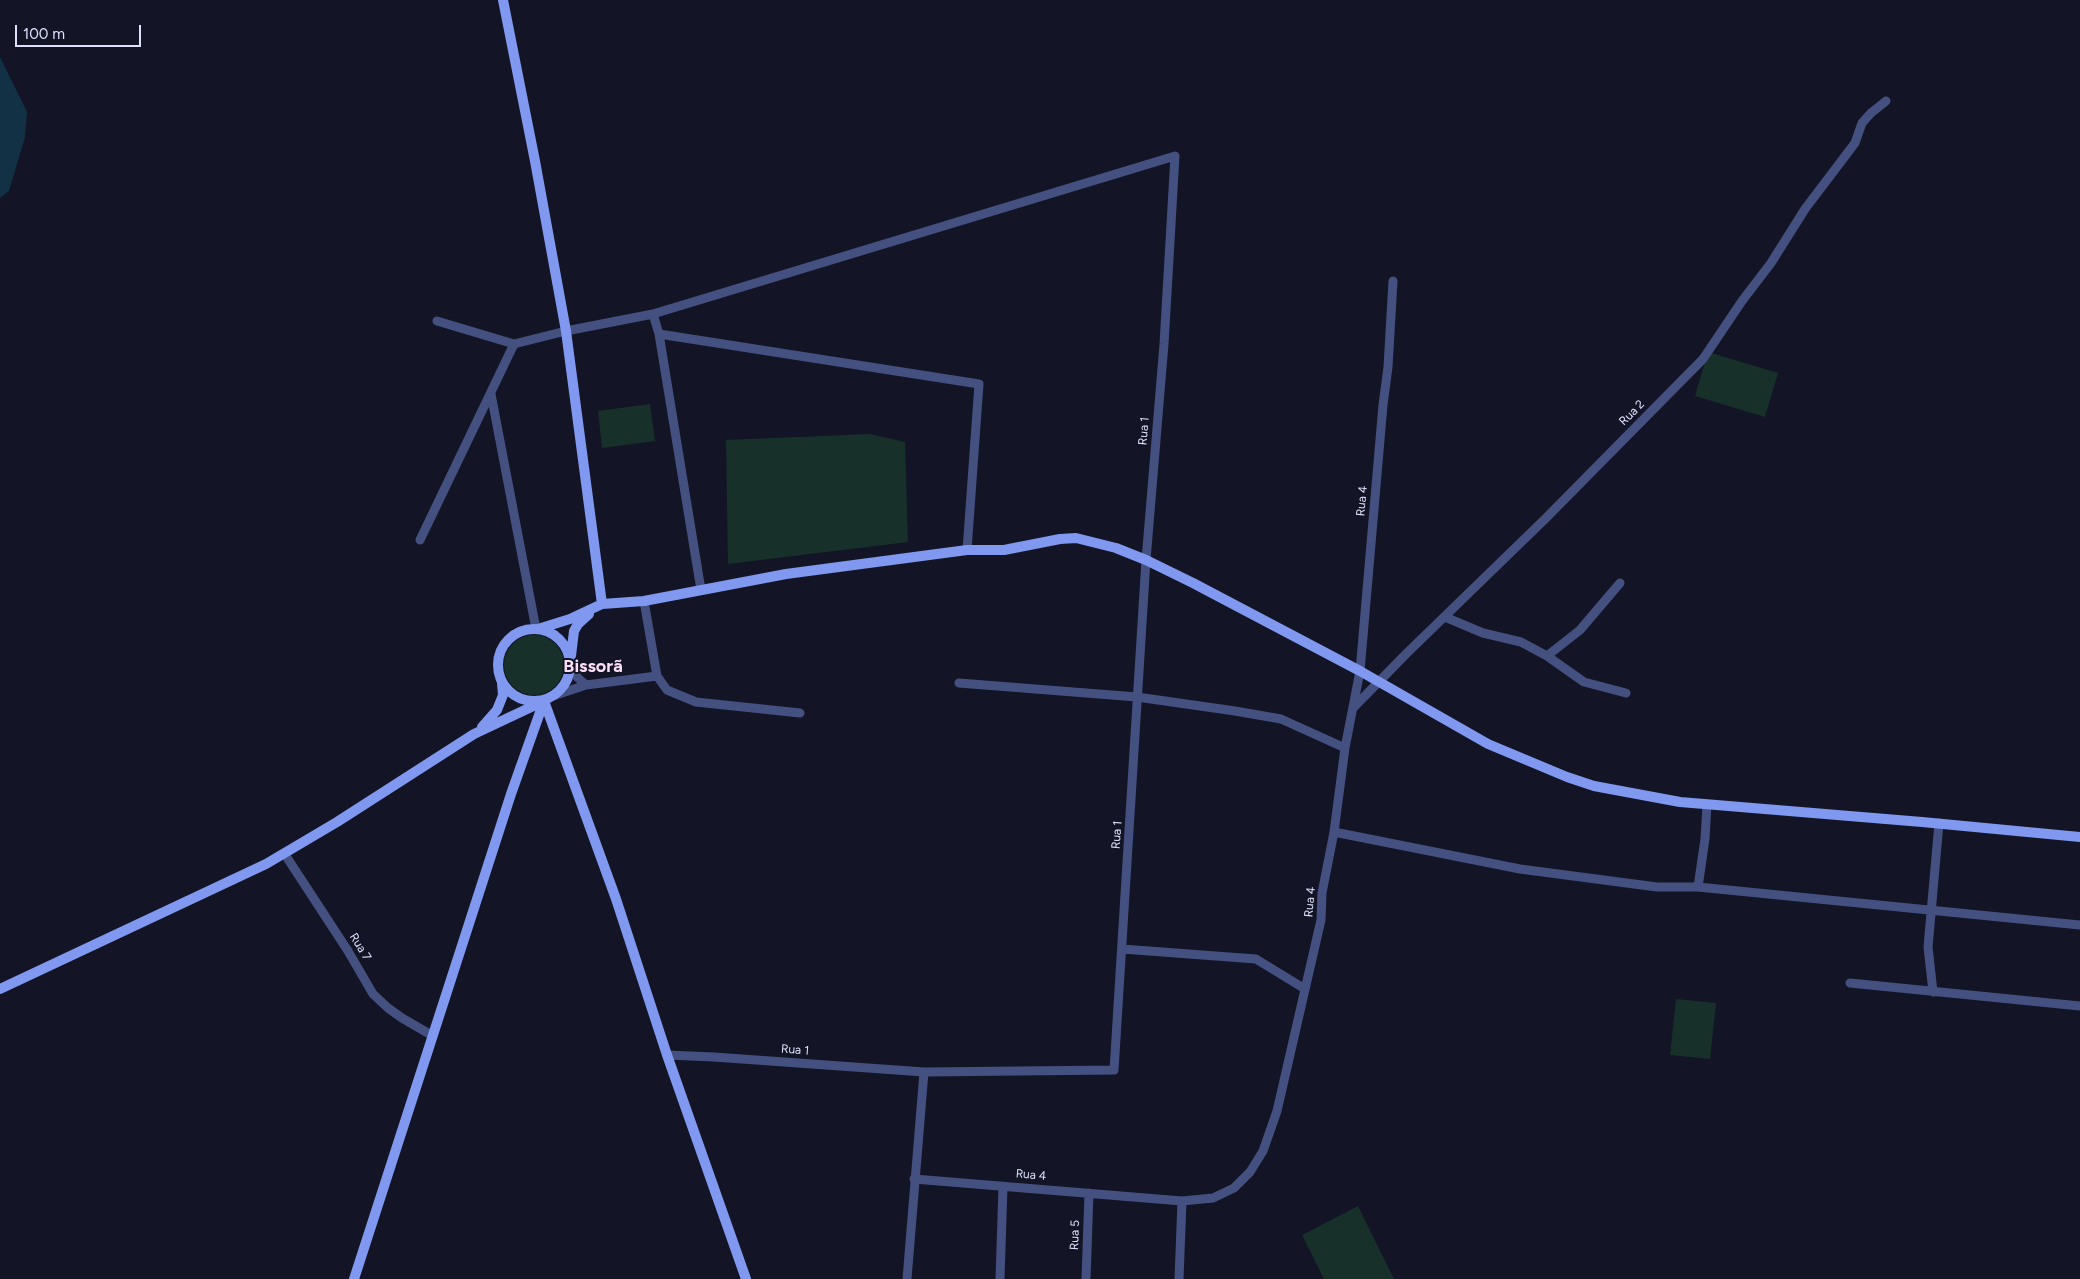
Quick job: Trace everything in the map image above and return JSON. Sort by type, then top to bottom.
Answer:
[{"type":"main road","points":[[503,0],[566,331],[602,604]]},
{"type":"main road","points":[[544,701],[536,702],[520,699],[510,692],[502,681],[498,669],[498,660],[504,645],[517,633],[570,619],[602,604],[644,600],[786,574],[967,550],[1004,550],[1060,539],[1076,538],[1116,548],[1146,560],[1379,682],[1488,744],[1567,777],[1594,786],[1634,794],[1707,804],[1939,823],[2080,837]]},
{"type":"main road","points":[[0,989],[161,915],[266,864],[337,822],[474,734],[556,695],[565,685],[571,663],[574,630],[578,624],[602,604]]},
{"type":"main road","points":[[537,629],[551,633],[559,638],[568,650],[571,663]]},
{"type":"main road","points":[[474,734],[498,710],[502,695],[502,681]]},
{"type":"main road","points":[[354,1279],[511,794],[544,701]]},
{"type":"main road","points":[[544,701],[616,899],[667,1055],[746,1279]]},
{"type":"street","name":"Rua 2","points":[[1353,708],[1545,519],[1703,359],[1742,301],[1771,263],[1805,209],[1855,143],[1862,124],[1871,113],[1886,101]]},
{"type":"street","name":"Rua 1","points":[[653,314],[1175,156],[1164,344],[1146,560],[1114,1070],[924,1072],[714,1056],[667,1055]]},
{"type":"street","name":"Rua 4","points":[[914,1179],[1182,1201],[1213,1198],[1234,1188],[1250,1172],[1263,1151],[1277,1111],[1322,920],[1322,893],[1334,832],[1345,748],[1360,672],[1383,405],[1388,367],[1393,281]]},
{"type":"street","points":[[437,321],[514,344],[566,331],[653,314],[701,590]]},
{"type":"street","points":[[658,334],[979,384],[967,550]]},
{"type":"street","points":[[420,540],[514,344]]},
{"type":"street","points":[[491,394],[537,629]]},
{"type":"street","points":[[1547,656],[1580,630],[1620,583]]},
{"type":"street","points":[[644,600],[656,676],[668,690],[696,702],[800,713]]},
{"type":"street","points":[[1445,617],[1483,633],[1521,642],[1547,656],[1584,682],[1626,693]]},
{"type":"street","points":[[571,663],[577,678],[586,685]]},
{"type":"street","points":[[556,695],[586,685],[656,676]]},
{"type":"street","points":[[959,683],[1137,697],[1281,719],[1345,748]]},
{"type":"street","points":[[1698,887],[1705,839],[1707,804]]},
{"type":"street","points":[[1933,992],[1928,947],[1939,823]]},
{"type":"street","points":[[1334,832],[1520,869],[1658,886],[1698,887],[2080,925]]},
{"type":"street","name":"Rua 7","points":[[284,853],[348,951],[373,994],[402,1018],[433,1036]]},
{"type":"street","points":[[1122,949],[1256,958],[1305,989]]},
{"type":"street","points":[[1850,984],[2080,1006]]},
{"type":"street","points":[[907,1279],[924,1072]]},
{"type":"street","points":[[1000,1279],[1003,1186]]},
{"type":"street","name":"Rua 5","points":[[1086,1279],[1088,1193]]},
{"type":"street","points":[[1179,1279],[1182,1201]]},
{"type":"green space","points":[[1708,352],[1778,373],[1765,417],[1695,396]]},
{"type":"green space","points":[[650,404],[655,441],[602,448],[598,411]]},
{"type":"green space","points":[[870,434],[905,442],[908,542],[728,564],[726,440]]},
{"type":"green space","points":[[534,635],[550,640],[555,644],[559,649],[564,665],[559,681],[555,686],[550,690],[534,695],[518,690],[513,686],[509,681],[504,665],[509,649],[513,644],[518,640]]},
{"type":"green space","points":[[1676,999],[1716,1003],[1710,1059],[1670,1055]]},
{"type":"green space","points":[[1358,1206],[1394,1279],[1324,1279],[1302,1235]]},
{"type":"water","points":[[0,57],[27,112],[25,137],[9,191],[0,198]]},
{"type":"district","name":"Bissorã","points":[[593,667]]}]
